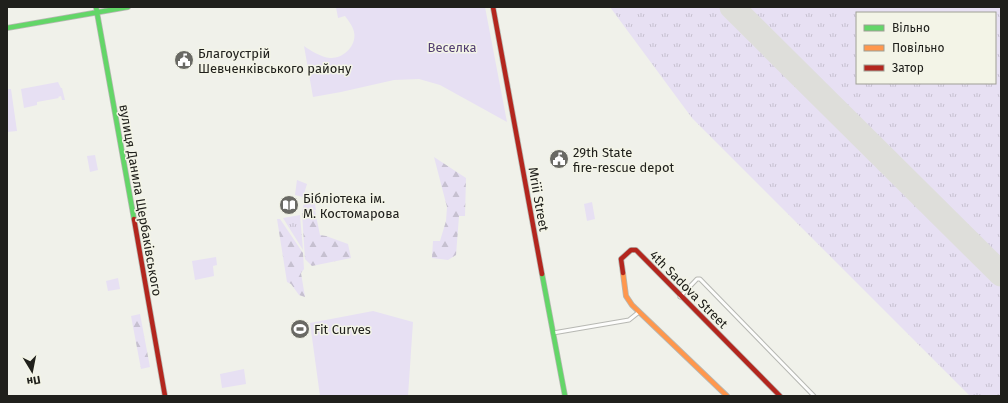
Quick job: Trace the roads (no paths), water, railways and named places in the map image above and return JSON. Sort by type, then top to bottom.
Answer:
[{"type":"street","name":"вулиця Данила Щербаківського","points":[[96,7],[165,396]]},
{"type":"street","points":[[7,28],[128,7]]},
{"type":"street","name":"Mriii Street","points":[[493,7],[565,396]]},
{"type":"street","name":"4th Sadova Street","points":[[639,312],[626,296],[621,261],[631,250],[636,250],[780,396]]},
{"type":"street","points":[[680,296],[697,279],[700,279],[814,396]]},
{"type":"street","points":[[553,333],[629,320],[639,312],[727,396]]},
{"type":"place","name":"Благоустрій Шевченківського району","points":[[184,60]]},
{"type":"place","name":"29th State fire-rescue depot","points":[[559,159]]},
{"type":"place","name":"Бібліотека ім. М. Костомарова","points":[[289,205]]},
{"type":"place","name":"Fit Curves","points":[[300,329]]},
{"type":"park label","name":"Веселка","points":[[452,47]]}]
